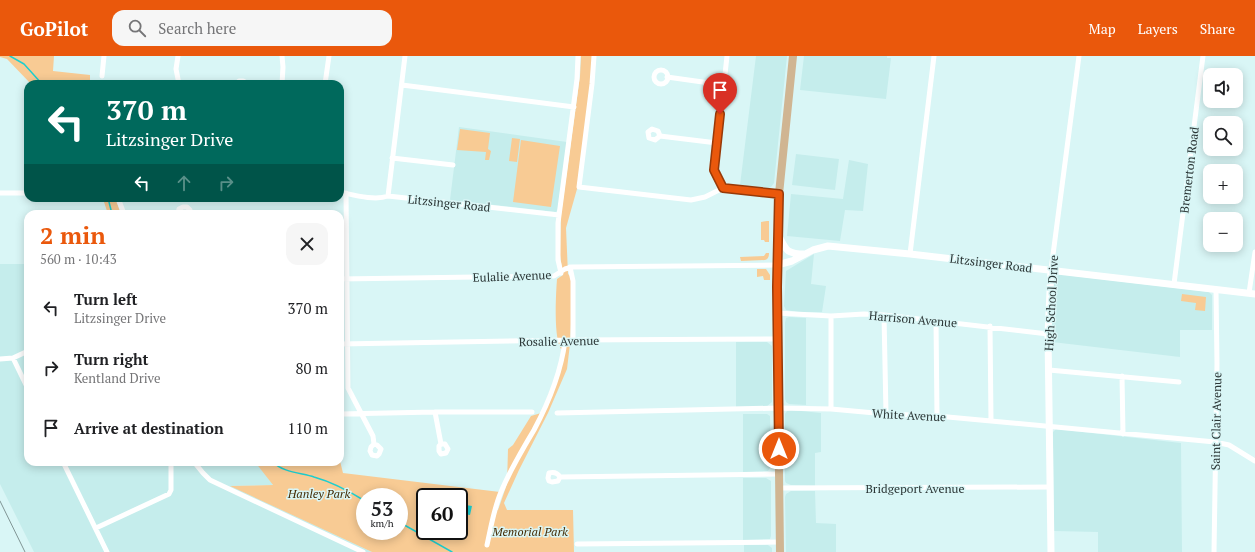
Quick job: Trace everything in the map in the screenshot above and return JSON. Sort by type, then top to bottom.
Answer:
[{"type":"main road","points":[[780,552],[777,265],[779,194],[793,56]]},
{"type":"street","points":[[102,76],[104,56]]},
{"type":"street","points":[[178,56],[176,69],[178,80]]},
{"type":"street","points":[[282,56],[282,80]]},
{"type":"street","points":[[326,80],[329,56]]},
{"type":"street","points":[[388,196],[405,56]]},
{"type":"street","points":[[561,273],[558,260],[559,215],[574,106],[578,56]]},
{"type":"street","points":[[594,56],[579,187],[691,200],[705,197],[723,188],[779,194]]},
{"type":"street","points":[[723,188],[714,170],[727,56]]},
{"type":"street","points":[[910,254],[934,56]]},
{"type":"street","name":"High School Drive","points":[[1051,552],[1048,334],[1051,270],[1079,56]]},
{"type":"street","name":"Bremerton Road","points":[[1174,284],[1203,56]]},
{"type":"street","points":[[667,77],[724,85]]},
{"type":"street","points":[[402,85],[574,106]]},
{"type":"street","points":[[660,136],[717,143]]},
{"type":"street","points":[[392,158],[453,165]]},
{"type":"street","points":[[0,193],[24,193]]},
{"type":"street","points":[[346,193],[348,388],[373,436],[374,444]]},
{"type":"street","name":"Litzsinger Road","points":[[346,193],[382,198],[388,196],[559,215]]},
{"type":"street","points":[[179,210],[183,207],[187,207],[190,210]]},
{"type":"street","points":[[778,234],[786,250],[790,253],[805,254]]},
{"type":"street","name":"Litzsinger Road","points":[[777,265],[792,261],[817,248],[828,246],[1252,293]]},
{"type":"street","points":[[1252,293],[1255,252]]},
{"type":"street","points":[[572,340],[573,281],[570,267],[777,265]]},
{"type":"street","name":"Eulalie Avenue","points":[[346,279],[554,276],[570,267]]},
{"type":"street","name":"Saint Clair Avenue","points":[[1214,552],[1217,364],[1216,290]]},
{"type":"street","name":"Harrison Avenue","points":[[778,313],[832,316],[884,315],[990,326],[1048,334]]},
{"type":"street","points":[[884,315],[886,414]]},
{"type":"street","points":[[831,409],[832,316]]},
{"type":"street","points":[[936,321],[937,416]]},
{"type":"street","points":[[990,326],[991,421]]},
{"type":"street","name":"Rosalie Avenue","points":[[347,344],[572,340],[778,339]]},
{"type":"street","points":[[486,545],[500,492],[544,410],[559,373],[565,341]]},
{"type":"street","points":[[0,359],[13,358],[24,353]]},
{"type":"street","points":[[13,358],[24,381]]},
{"type":"street","points":[[1049,370],[1179,382]]},
{"type":"street","points":[[1122,376],[1123,434]]},
{"type":"street","name":"White Avenue","points":[[557,413],[779,408],[831,409],[886,414],[937,416],[1215,442],[1229,446],[1255,461]]},
{"type":"street","points":[[436,412],[441,444]]},
{"type":"street","points":[[344,414],[532,412]]},
{"type":"street","points":[[65,466],[107,552]]},
{"type":"street","points":[[96,528],[168,494],[171,490],[171,466]]},
{"type":"street","points":[[197,466],[210,480],[363,552]]},
{"type":"street","points":[[560,477],[779,474]]},
{"type":"street","name":"Bridgeport Avenue","points":[[779,488],[1050,487]]},
{"type":"street","points":[[577,544],[780,542]]},
{"type":"shaded area","points":[[756,56],[787,56],[774,183],[767,189],[740,185]]},
{"type":"shaded area","points":[[804,56],[887,56],[887,58],[891,58],[886,99],[800,90]]},
{"type":"shaded area","points":[[459,127],[567,142],[558,209],[556,212],[450,200]]},
{"type":"shaded area","points":[[796,154],[839,159],[835,190],[792,185]]},
{"type":"shaded area","points":[[849,160],[868,164],[863,211],[845,210],[840,241],[787,236],[791,194],[843,199]]},
{"type":"shaded area","points":[[814,254],[811,284],[826,286],[822,312],[798,312],[786,310],[784,306],[786,271]]},
{"type":"shaded area","points":[[0,264],[24,264],[24,466],[259,466],[273,485],[231,486],[372,552],[34,552],[0,484]]},
{"type":"shaded area","points":[[1057,274],[1209,292],[1212,295],[1212,330],[1180,330],[1180,357],[1052,342],[1053,277]]},
{"type":"shaded area","points":[[786,318],[806,318],[806,405],[789,404],[785,399],[785,323]]},
{"type":"shaded area","points":[[736,342],[767,342],[772,346],[772,402],[766,407],[736,408]]},
{"type":"shaded area","points":[[791,410],[821,413],[821,452],[815,453],[815,486],[791,485],[785,481],[785,414],[787,411]]},
{"type":"shaded area","points":[[743,414],[767,414],[770,416],[771,466],[768,471],[743,472]]},
{"type":"shaded area","points":[[1056,429],[1181,443],[1182,552],[1098,552],[1098,532],[1054,531],[1053,432]]},
{"type":"shaded area","points":[[743,478],[766,478],[771,481],[770,539],[743,540]]},
{"type":"shaded area","points":[[791,491],[815,491],[816,523],[836,524],[836,552],[786,552],[785,497],[786,494]]},
{"type":"shaded area","points":[[744,545],[768,545],[772,548],[772,552],[744,552]]},
{"type":"green space","points":[[54,56],[53,71],[90,75],[90,80],[27,80],[7,59],[0,57]]},
{"type":"green space","points":[[581,56],[592,56],[592,74],[577,189],[566,228],[568,274],[571,277],[571,324],[567,369],[548,413],[504,503],[507,510],[573,510],[574,552],[372,552],[230,486],[273,485],[258,466],[341,466],[343,473],[467,488],[416,488],[416,540],[468,540],[468,488],[500,492],[495,510],[498,510],[507,484],[508,449],[513,445],[531,416],[541,413],[557,373],[562,350],[559,345],[556,327],[557,279],[563,275],[560,255],[561,215],[580,76]]},
{"type":"green space","points":[[460,129],[490,133],[488,149],[491,151],[489,160],[485,160],[486,152],[457,150]]},
{"type":"green space","points":[[512,138],[520,139],[517,162],[509,161]]},
{"type":"green space","points":[[521,140],[560,146],[551,207],[513,202]]},
{"type":"green space","points":[[104,202],[116,202],[120,210],[107,210]]},
{"type":"green space","points":[[769,221],[769,242],[765,242],[764,240],[761,240],[761,222]]},
{"type":"green space","points":[[766,253],[769,253],[769,256],[765,260],[741,261],[740,257],[764,256]]},
{"type":"green space","points":[[757,269],[766,269],[770,275],[770,280],[764,280],[763,276],[757,277]]},
{"type":"green space","points":[[1182,294],[1206,297],[1205,311],[1195,310],[1196,303],[1181,301]]},
{"type":"water","points":[[468,505],[472,506],[470,515],[468,515]]},
{"type":"waterway","points":[[10,56],[24,64],[38,80]]},
{"type":"waterway","points":[[109,202],[111,210]]},
{"type":"waterway","points":[[278,466],[286,470],[321,479],[356,496]]},
{"type":"waterway","points":[[408,527],[452,552]]},
{"type":"tram line","points":[[0,501],[25,552]]},
{"type":"route","points":[[720,114],[714,170],[723,188],[729,187],[779,194],[777,287],[779,449]]},
{"type":"park label","name":"Hanley Park","points":[[319,493]]},
{"type":"park label","name":"Memorial Park","points":[[530,531]]}]
